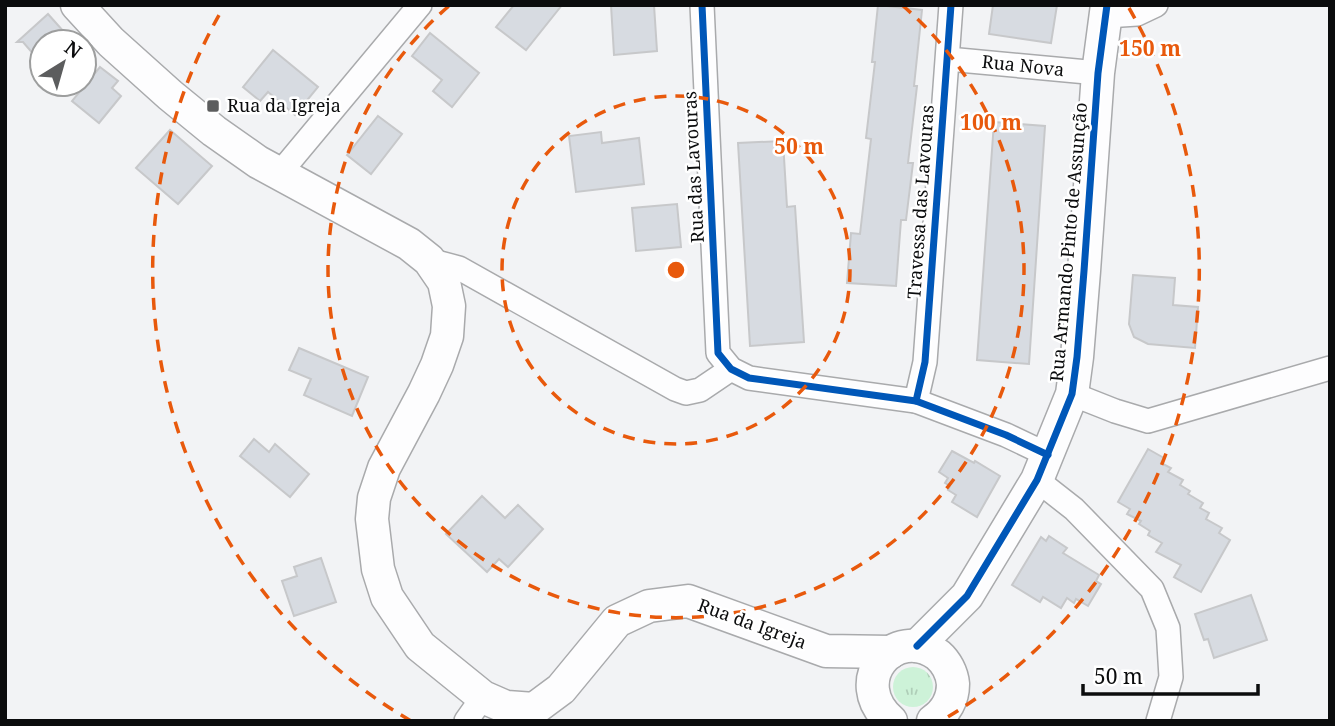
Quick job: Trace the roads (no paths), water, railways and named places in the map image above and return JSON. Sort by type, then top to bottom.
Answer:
[{"type":"main road","name":"Rua da Igreja","points":[[77,5],[111,42],[214,131],[258,162],[410,244],[429,260],[443,282],[449,306],[447,336],[437,366],[384,468],[374,498],[373,541],[377,569],[387,597],[420,646],[474,709],[534,709],[561,689],[617,621],[649,606],[688,601],[826,651],[904,649]]},
{"type":"main road","name":"Rua Armando Pinto de Assunção","points":[[883,711],[872,687],[874,673],[880,661],[904,649],[967,596],[1043,468],[1072,394],[1098,73],[1106,11]]},
{"type":"main road","name":"Rua Armando Pinto de Assunção","points":[[944,716],[952,694],[953,681],[949,668],[967,596]]},
{"type":"main road","points":[[904,649],[930,650],[949,668]]},
{"type":"main road","name":"Rua da Igreja","points":[[826,651],[883,711]]},
{"type":"street","points":[[279,174],[420,5]]},
{"type":"street","name":"Rua das Lavouras","points":[[702,5],[718,353],[731,369]]},
{"type":"street","name":"Travessa das Lavouras","points":[[916,401],[925,362],[951,5]]},
{"type":"street","points":[[1106,11],[1137,15],[1156,5]]},
{"type":"street","name":"Rua Nova","points":[[948,59],[1098,73]]},
{"type":"street","points":[[429,260],[459,268],[686,393],[701,390],[731,369],[749,378],[916,401],[1006,435],[1043,468],[1074,509],[1152,589],[1168,628],[1171,677],[1158,721]]},
{"type":"street","points":[[1072,394],[1147,421],[1330,368]]},
{"type":"place","name":"Rua da Igreja","points":[[213,106]]}]
